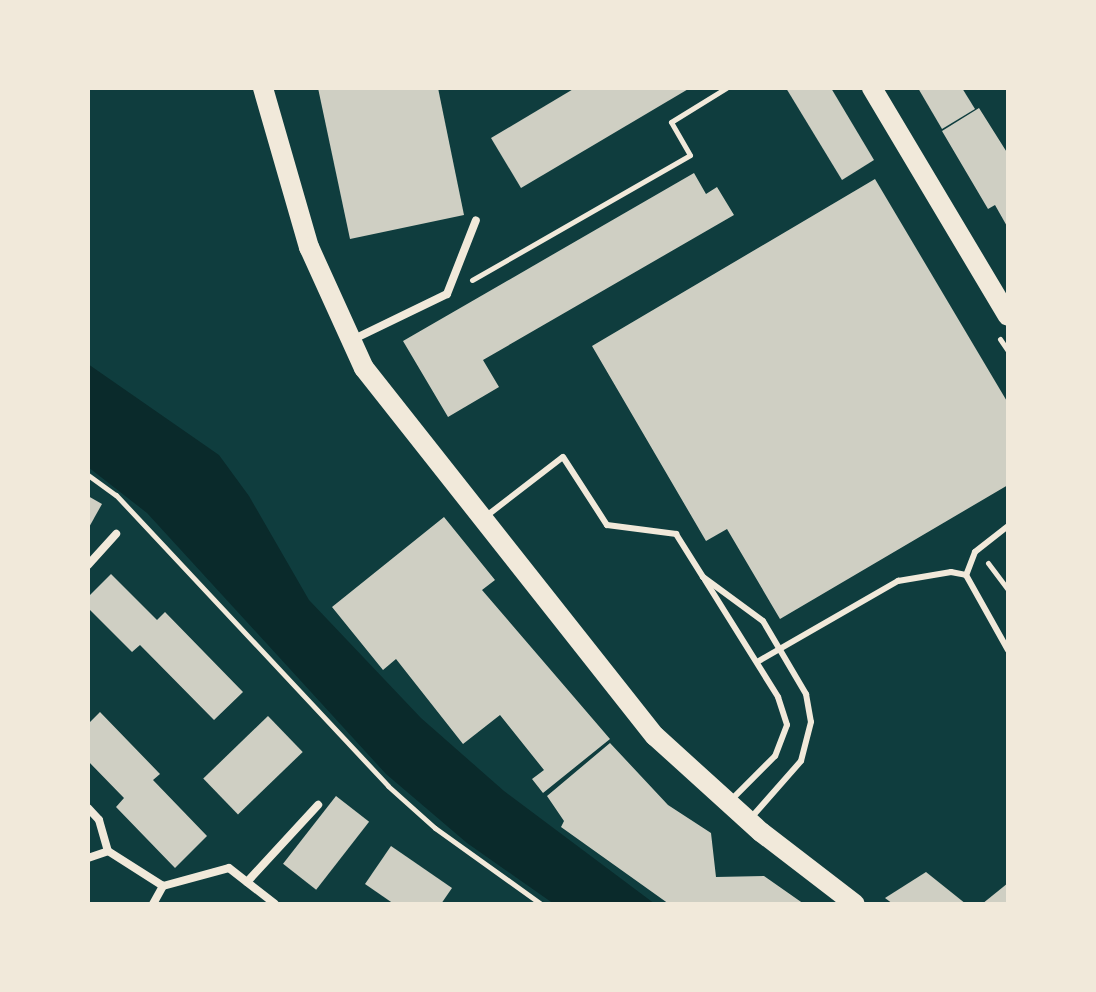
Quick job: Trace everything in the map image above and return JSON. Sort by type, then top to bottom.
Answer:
[{"type":"main road","points":[[263,88],[309,247],[364,368],[655,736],[748,821],[855,904]]},
{"type":"main road","points":[[872,88],[1008,316]]},
{"type":"street","points":[[350,341],[447,294],[476,220]]},
{"type":"street","points":[[88,565],[116,534]]},
{"type":"street","points":[[247,882],[318,805]]},
{"type":"street","points":[[88,808],[99,820],[108,851],[163,886]]},
{"type":"street","points":[[88,858],[108,851]]},
{"type":"street","points":[[153,904],[163,886],[229,868],[275,904]]},
{"type":"lane","points":[[484,518],[563,457],[607,525],[676,534],[786,712],[785,737],[775,756],[728,802]]},
{"type":"lane","points":[[966,575],[975,552],[1008,526]]},
{"type":"lane","points":[[757,662],[898,581],[951,572],[966,575],[1008,650]]},
{"type":"lane","points":[[703,577],[763,621],[810,707],[809,741],[788,778],[748,821]]},
{"type":"path","points":[[447,294],[690,155],[671,122],[726,88]]},
{"type":"path","points":[[88,475],[116,495],[388,786],[435,828],[541,904]]},
{"type":"path","points":[[975,552],[996,570],[1008,590]]},
{"type":"water","points":[[88,364],[219,455],[249,496],[309,600],[421,718],[504,791],[655,904],[554,904],[467,843],[386,774],[147,513],[88,467]]},
{"type":"building","points":[[318,88],[438,88],[464,215],[350,239]]},
{"type":"building","points":[[575,88],[690,88],[521,188],[491,138]]},
{"type":"building","points":[[786,88],[831,88],[874,160],[842,180]]},
{"type":"building","points":[[918,88],[962,88],[975,109],[942,129]]},
{"type":"building","points":[[979,108],[1008,154],[1008,228],[995,205],[988,209],[942,131]]},
{"type":"building","points":[[694,173],[706,194],[717,187],[734,215],[483,360],[499,387],[448,417],[403,341]]},
{"type":"building","points":[[875,179],[1008,403],[1008,485],[780,619],[727,529],[706,541],[592,346]]},
{"type":"building","points":[[88,496],[102,504],[88,529]]},
{"type":"building","points":[[444,517],[495,580],[482,590],[610,739],[543,793],[532,779],[544,770],[500,715],[463,744],[396,659],[383,670],[332,607]]},
{"type":"building","points":[[111,574],[157,620],[165,612],[243,692],[214,720],[140,645],[132,652],[88,608],[88,597]]},
{"type":"building","points":[[100,712],[160,774],[153,780],[207,836],[175,868],[116,807],[124,798],[88,761],[88,724]]},
{"type":"building","points":[[268,716],[303,752],[238,814],[203,779]]},
{"type":"building","points":[[610,743],[668,805],[711,833],[716,877],[764,876],[804,904],[669,904],[561,827],[564,821],[547,796]]},
{"type":"building","points":[[336,796],[369,822],[316,890],[283,864]]},
{"type":"building","points":[[391,846],[452,888],[441,904],[394,904],[365,884]]},
{"type":"building","points":[[926,872],[966,904],[893,904],[885,898]]},
{"type":"building","points":[[1008,883],[1008,904],[982,904]]}]
